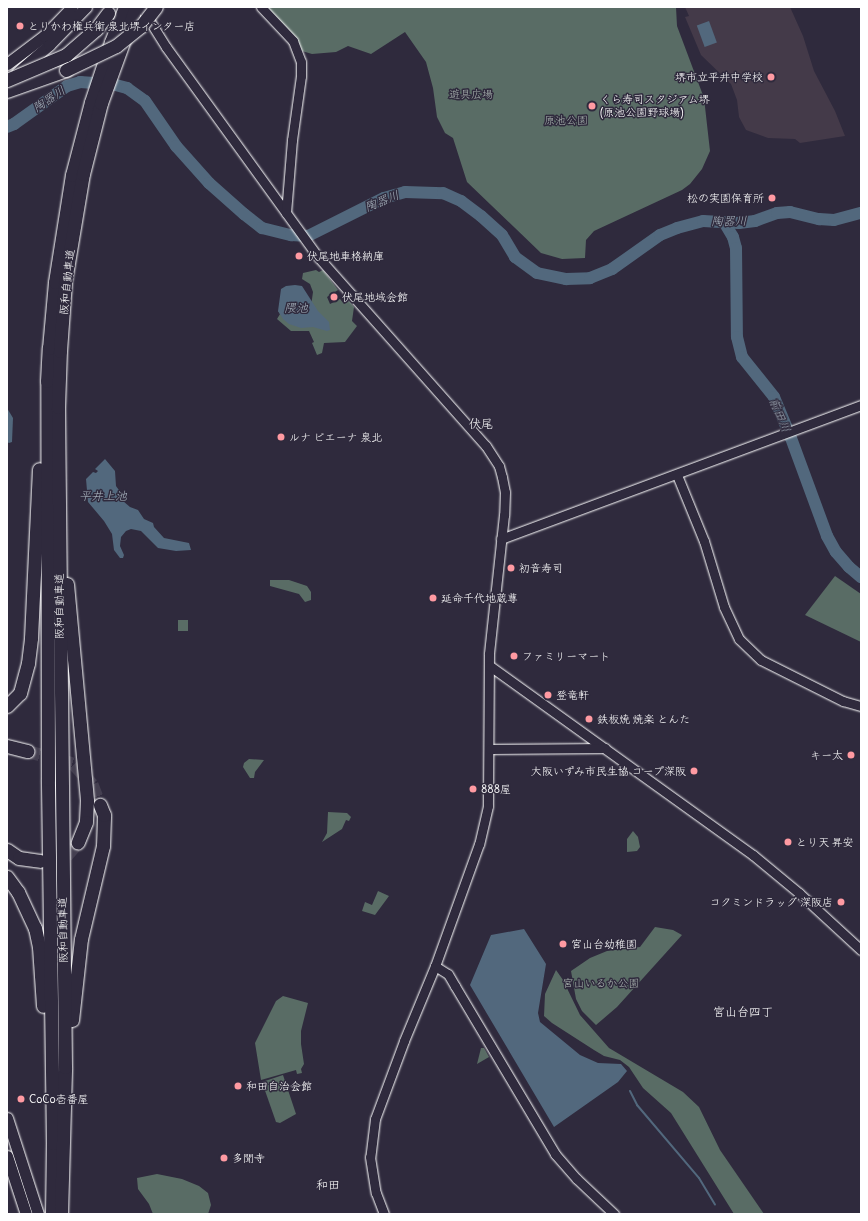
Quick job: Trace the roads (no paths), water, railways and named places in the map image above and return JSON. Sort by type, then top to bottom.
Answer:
[{"type":"highway","points":[[7,81],[66,55],[96,29],[112,7]]},
{"type":"highway","name":"阪和自動車道","points":[[52,1214],[65,1067],[58,408],[65,281],[87,136],[101,72],[125,7]]},
{"type":"highway","name":"阪和自動車道","points":[[62,1214],[58,1142],[48,779],[47,381],[55,282],[65,211],[87,136],[136,7]]},
{"type":"highway","points":[[7,91],[66,70],[116,46],[141,26],[156,7]]},
{"type":"highway","points":[[7,706],[20,693],[25,680],[29,657],[41,431],[43,402],[47,381]]},
{"type":"highway","points":[[58,456],[72,653],[87,801],[86,822],[78,842]]},
{"type":"highway","points":[[7,746],[26,751]]},
{"type":"highway","points":[[65,1067],[70,1045],[73,1000],[81,939],[103,846],[104,815],[100,805]]},
{"type":"highway","points":[[7,850],[19,858],[40,861]]},
{"type":"highway","points":[[7,877],[28,912],[35,928],[39,947],[58,1142]]},
{"type":"main road","points":[[7,64],[44,36],[72,7]]},
{"type":"main road","points":[[7,81],[48,45],[86,7]]},
{"type":"main road","points":[[7,1118],[38,1214]]},
{"type":"main road","points":[[7,1156],[26,1214]]},
{"type":"street","points":[[141,7],[166,47],[312,248],[493,457],[499,466],[505,492],[490,666],[490,749],[488,806],[485,824],[435,966],[381,1100],[372,1134],[370,1157],[373,1178],[384,1214]]},
{"type":"street","points":[[261,7],[293,41],[301,62],[301,76],[292,140],[286,213]]},
{"type":"street","points":[[501,539],[677,475],[861,405]]},
{"type":"street","points":[[677,475],[704,541],[724,607],[739,639],[761,660],[843,701],[861,706]]},
{"type":"street","points":[[490,666],[753,855],[799,893],[861,950]]},
{"type":"street","points":[[490,749],[605,748]]},
{"type":"street","points":[[435,966],[448,974],[555,1154],[577,1179],[614,1214]]},
{"type":"water","points":[[709,21],[717,43],[705,47],[697,25]]},
{"type":"water","name":"隈池","points":[[286,286],[302,286],[318,311],[329,322],[330,330],[327,331],[313,327],[301,328],[289,324],[283,319],[278,311],[281,289]]},
{"type":"water","points":[[7,408],[13,418],[12,442],[9,443],[7,442]]},
{"type":"water","name":"平井上池","points":[[105,459],[115,471],[116,486],[121,493],[123,501],[130,507],[138,510],[144,519],[153,523],[154,527],[164,538],[189,543],[191,550],[176,551],[158,548],[141,531],[131,529],[126,531],[121,537],[120,546],[124,555],[123,558],[120,558],[114,550],[112,534],[104,521],[88,502],[86,479],[93,472],[96,473],[98,471],[95,469]]},
{"type":"water","points":[[524,929],[546,964],[538,1013],[540,1022],[580,1055],[598,1063],[621,1064],[627,1071],[618,1082],[554,1127],[470,985],[491,935]]},
{"type":"waterway","name":"陶器川","points":[[7,127],[14,124],[67,86],[80,82],[112,84],[127,88],[145,101],[176,146],[209,183],[262,228],[291,235],[308,236],[384,198],[405,192],[443,193],[461,201],[481,216],[502,235],[515,257],[537,273],[566,279],[590,278],[612,269],[660,235],[677,228],[703,221],[739,223],[755,221],[777,213],[790,212],[819,219],[834,220],[861,213]]},
{"type":"waterway","name":"前田川","points":[[724,222],[733,237],[736,248],[737,337],[742,357],[774,397],[791,438],[827,536],[836,552],[849,567],[861,577]]},
{"type":"waterway","points":[[630,1091],[637,1105],[699,1178],[715,1205]]},
{"type":"tunnel","points":[[27,751],[74,764],[92,784],[100,805]]},
{"type":"tunnel","points":[[55,861],[66,856],[78,842]]},
{"type":"place","name":"とりかわ権兵衛 泉北堺インター店","points":[[20,26]]},
{"type":"place","name":"堺市立平井中学校","points":[[771,77]]},
{"type":"place","name":"くら寿司スタジアム堺 (原池公園野球場)","points":[[592,106]]},
{"type":"place","name":"松の実園保育所","points":[[772,198]]},
{"type":"place","name":"伏尾地車格納庫","points":[[299,256]]},
{"type":"place","name":"伏尾地域会館","points":[[334,297]]},
{"type":"place","name":"ルナ ピエーナ 泉北","points":[[281,437]]},
{"type":"place","name":"初音寿司","points":[[511,568]]},
{"type":"place","name":"延命千代地蔵尊","points":[[433,598]]},
{"type":"place","name":"ファミリーマート","points":[[514,656]]},
{"type":"place","name":"登竜軒","points":[[548,695]]},
{"type":"place","name":"鉄板焼 焼楽 とんた","points":[[589,719]]},
{"type":"place","name":"キー太","points":[[851,755]]},
{"type":"place","name":"大阪いずみ市民生協 コープ深阪","points":[[694,771]]},
{"type":"place","name":"888屋","points":[[473,789]]},
{"type":"place","name":"とり天 昇安","points":[[788,842]]},
{"type":"place","name":"コクミンドラッグ 深阪店","points":[[841,902]]},
{"type":"place","name":"宮山台幼稚園","points":[[563,944]]},
{"type":"place","name":"和田自治会館","points":[[238,1086]]},
{"type":"place","name":"CoCo壱番屋","points":[[21,1099]]},
{"type":"place","name":"多聞寺","points":[[224,1158]]},
{"type":"district","name":"伏尾","points":[[481,424]]},
{"type":"district","name":"宮山台四丁","points":[[743,1012]]},
{"type":"district","name":"和田","points":[[328,1185]]},
{"type":"park label","name":"遊具広場","points":[[471,94]]},
{"type":"park label","name":"原池公園","points":[[566,120]]},
{"type":"park label","name":"宮山いるか公園","points":[[601,983]]}]
